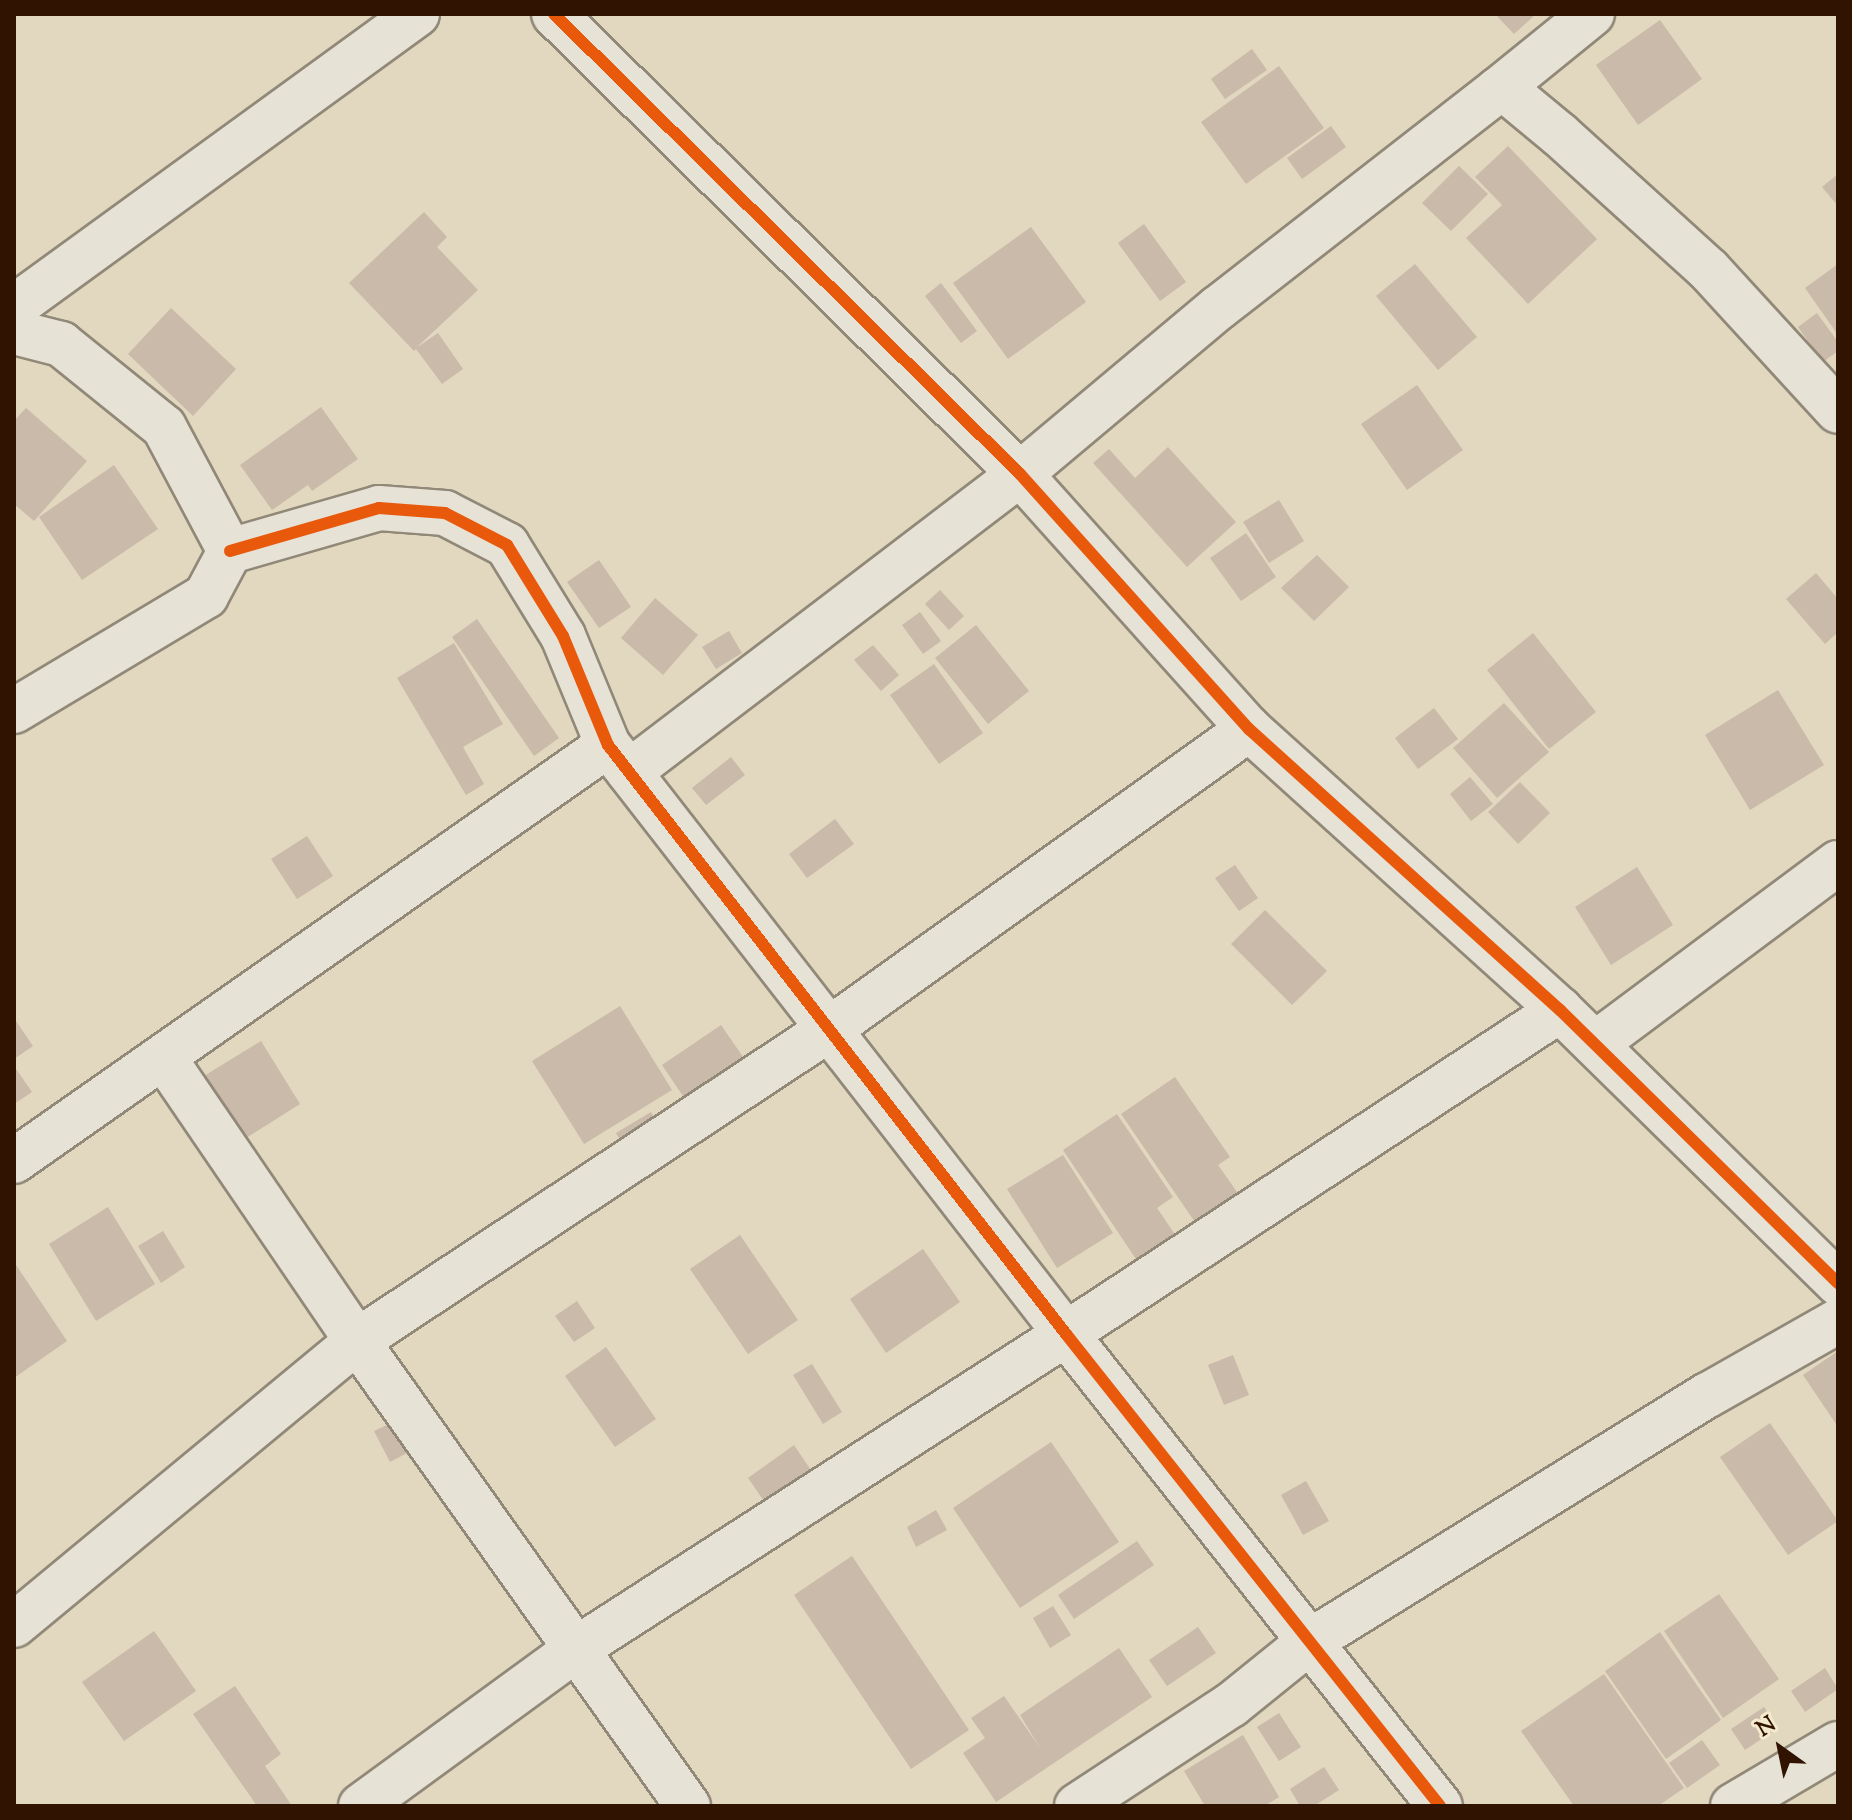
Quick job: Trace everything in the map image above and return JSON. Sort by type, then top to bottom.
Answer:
[{"type":"street","points":[[14,307],[417,14]]},
{"type":"street","points":[[554,14],[1020,474],[1249,729],[1560,1010],[1837,1290],[1708,1395],[1309,1642],[1231,1705],[1077,1806]]},
{"type":"street","points":[[14,1161],[164,1058],[619,758],[1020,474],[1218,308],[1592,14]]},
{"type":"street","points":[[1498,90],[1508,92],[1560,135],[1709,270],[1838,411]]},
{"type":"street","points":[[14,332],[61,344],[164,427],[230,551]]},
{"type":"street","points":[[14,711],[206,596],[230,551],[379,508],[445,513],[507,545],[563,636],[619,758],[1066,1334],[1440,1806]]},
{"type":"street","points":[[14,1625],[357,1341],[831,1028],[1249,729]]},
{"type":"street","points":[[1595,1044],[1838,863]]},
{"type":"street","points":[[361,1806],[576,1649],[1066,1334],[1560,1010]]},
{"type":"street","points":[[164,1058],[357,1341],[688,1806]]},
{"type":"street","points":[[1733,1806],[1838,1744]]},
{"type":"building","points":[[1495,14],[1536,14],[1514,34]]},
{"type":"building","points":[[1660,20],[1702,79],[1638,125],[1596,65]]},
{"type":"building","points":[[1252,49],[1267,70],[1225,99],[1211,79]]},
{"type":"building","points":[[1279,66],[1324,128],[1246,184],[1201,122]]},
{"type":"building","points":[[1331,126],[1346,147],[1302,179],[1287,158]]},
{"type":"building","points":[[1508,146],[1597,239],[1528,304],[1466,238],[1502,205],[1475,177]]},
{"type":"building","points":[[1459,166],[1488,194],[1451,231],[1422,203]]},
{"type":"building","points":[[1838,174],[1838,206],[1822,187]]},
{"type":"building","points":[[424,212],[447,237],[437,247],[478,290],[416,348],[438,333],[463,369],[442,384],[416,349],[414,351],[349,283]]},
{"type":"building","points":[[1144,224],[1186,282],[1160,301],[1118,243]]},
{"type":"building","points":[[1031,227],[1086,302],[1008,359],[953,283]]},
{"type":"building","points":[[1415,264],[1477,337],[1438,370],[1376,296]]},
{"type":"building","points":[[1838,264],[1838,335],[1805,288]]},
{"type":"building","points":[[941,283],[977,331],[961,343],[925,296]]},
{"type":"building","points":[[171,308],[236,369],[193,416],[128,354]]},
{"type":"building","points":[[1817,313],[1838,342],[1838,351],[1823,362],[1798,327]]},
{"type":"building","points":[[1417,385],[1463,450],[1407,490],[1361,424]]},
{"type":"building","points":[[321,407],[358,459],[312,491],[308,485],[272,510],[240,465]]},
{"type":"building","points":[[26,408],[87,461],[34,521],[14,504],[14,421]]},
{"type":"building","points":[[1168,447],[1236,522],[1187,567],[1093,463],[1109,449],[1135,478]]},
{"type":"building","points":[[114,465],[158,529],[82,580],[39,517]]},
{"type":"building","points":[[1279,500],[1304,541],[1269,563],[1243,522]]},
{"type":"building","points":[[1246,533],[1276,577],[1241,601],[1210,558]]},
{"type":"building","points":[[1317,555],[1349,587],[1314,621],[1281,588]]},
{"type":"building","points":[[599,560],[631,607],[599,628],[567,582]]},
{"type":"building","points":[[1816,573],[1838,599],[1838,632],[1825,644],[1786,599]]},
{"type":"building","points":[[940,590],[964,616],[949,630],[925,604]]},
{"type":"building","points":[[655,598],[698,635],[663,675],[621,638]]},
{"type":"building","points":[[920,612],[941,641],[923,654],[902,625]]},
{"type":"building","points":[[477,619],[559,738],[534,756],[452,637]]},
{"type":"building","points":[[976,625],[1029,691],[988,724],[935,658]]},
{"type":"building","points":[[729,631],[742,653],[716,669],[702,647]]},
{"type":"building","points":[[1533,633],[1596,712],[1549,749],[1487,670]]},
{"type":"building","points":[[454,643],[503,724],[463,747],[484,784],[466,795],[397,678]]},
{"type":"building","points":[[873,645],[899,675],[881,691],[854,660]]},
{"type":"building","points":[[934,664],[983,733],[939,764],[890,695]]},
{"type":"building","points":[[1778,690],[1824,765],[1750,810],[1705,735]]},
{"type":"building","points":[[1504,703],[1549,752],[1497,798],[1453,748]]},
{"type":"building","points":[[1434,708],[1458,739],[1418,769],[1395,738]]},
{"type":"building","points":[[731,757],[745,775],[706,805],[692,788]]},
{"type":"building","points":[[1470,777],[1493,804],[1471,821],[1450,794]]},
{"type":"building","points":[[1520,782],[1550,813],[1518,844],[1488,812]]},
{"type":"building","points":[[835,819],[854,844],[807,878],[789,854]]},
{"type":"building","points":[[307,836],[333,876],[297,899],[271,859]]},
{"type":"building","points":[[1235,865],[1258,898],[1239,911],[1215,878]]},
{"type":"building","points":[[1637,867],[1673,925],[1611,965],[1575,907]]},
{"type":"building","points":[[1265,910],[1327,971],[1292,1005],[1231,944]]},
{"type":"building","points":[[620,1006],[672,1090],[584,1144],[532,1061]]},
{"type":"building","points":[[16,1021],[33,1046],[14,1059],[14,1023]]},
{"type":"building","points":[[721,1025],[761,1083],[702,1124],[662,1065]]},
{"type":"building","points":[[261,1041],[300,1104],[243,1140],[173,1095]]},
{"type":"building","points":[[14,1066],[32,1092],[14,1104]]},
{"type":"building","points":[[1175,1077],[1230,1157],[1218,1165],[1242,1199],[1199,1228],[1121,1114]]},
{"type":"building","points":[[651,1112],[670,1144],[635,1165],[616,1133]]},
{"type":"building","points":[[1117,1114],[1173,1197],[1157,1208],[1180,1242],[1142,1268],[1063,1150]]},
{"type":"building","points":[[1063,1155],[1113,1233],[1057,1268],[1007,1189]]},
{"type":"building","points":[[108,1207],[155,1284],[96,1321],[49,1244]]},
{"type":"building","points":[[163,1231],[185,1267],[161,1283],[138,1246]]},
{"type":"building","points":[[740,1235],[798,1320],[748,1354],[690,1269]]},
{"type":"building","points":[[923,1249],[960,1302],[886,1353],[850,1299]]},
{"type":"building","points":[[14,1262],[67,1341],[14,1378]]},
{"type":"building","points":[[577,1301],[595,1328],[574,1342],[555,1316]]},
{"type":"building","points":[[606,1347],[656,1419],[615,1447],[565,1376]]},
{"type":"building","points":[[1838,1351],[1838,1427],[1803,1375]]},
{"type":"building","points":[[1233,1355],[1249,1395],[1224,1405],[1208,1365]]},
{"type":"building","points":[[812,1364],[842,1412],[823,1424],[793,1375]]},
{"type":"building","points":[[393,1422],[409,1452],[390,1462],[374,1431]]},
{"type":"building","points":[[1770,1423],[1838,1521],[1788,1555],[1720,1457]]},
{"type":"building","points":[[1051,1442],[1119,1542],[1020,1608],[953,1508]]},
{"type":"building","points":[[794,1445],[819,1482],[773,1514],[748,1478]]},
{"type":"building","points":[[1306,1481],[1329,1521],[1303,1535],[1281,1495]]},
{"type":"building","points":[[936,1510],[947,1530],[916,1547],[907,1527]]},
{"type":"building","points":[[1137,1541],[1154,1565],[1074,1619],[1058,1595]]},
{"type":"building","points":[[852,1556],[969,1730],[911,1769],[794,1595]]},
{"type":"building","points":[[1719,1594],[1779,1679],[1723,1718],[1664,1631]]},
{"type":"building","points":[[1053,1606],[1071,1635],[1050,1648],[1033,1618]]},
{"type":"building","points":[[1198,1627],[1216,1653],[1167,1686],[1149,1660]]},
{"type":"building","points":[[154,1631],[196,1691],[124,1741],[82,1682]]},
{"type":"building","points":[[1660,1632],[1721,1720],[1666,1759],[1605,1671]]},
{"type":"building","points":[[1119,1648],[1152,1697],[996,1802],[963,1753],[985,1738],[971,1718],[1004,1696],[1040,1748],[1020,1715]]},
{"type":"building","points":[[1825,1668],[1838,1689],[1805,1712],[1791,1691]]},
{"type":"building","points":[[1604,1674],[1684,1788],[1658,1806],[1574,1806],[1521,1731]]},
{"type":"building","points":[[235,1686],[281,1754],[265,1766],[292,1806],[257,1806],[193,1714]]},
{"type":"building","points":[[1764,1707],[1778,1728],[1745,1750],[1731,1729]]},
{"type":"building","points":[[1279,1713],[1301,1747],[1279,1761],[1257,1727]]},
{"type":"building","points":[[1243,1735],[1279,1797],[1264,1806],[1205,1806],[1184,1771]]},
{"type":"building","points":[[1702,1740],[1720,1765],[1687,1788],[1669,1763]]},
{"type":"building","points":[[1324,1767],[1339,1790],[1314,1806],[1300,1806],[1290,1789]]},
{"type":"cycle path","points":[[554,14],[1020,474],[1249,729],[1560,1010],[1838,1283]]},
{"type":"cycle path","points":[[230,551],[379,508],[445,513],[507,545],[563,636],[608,745],[1066,1334],[1440,1806]]}]
